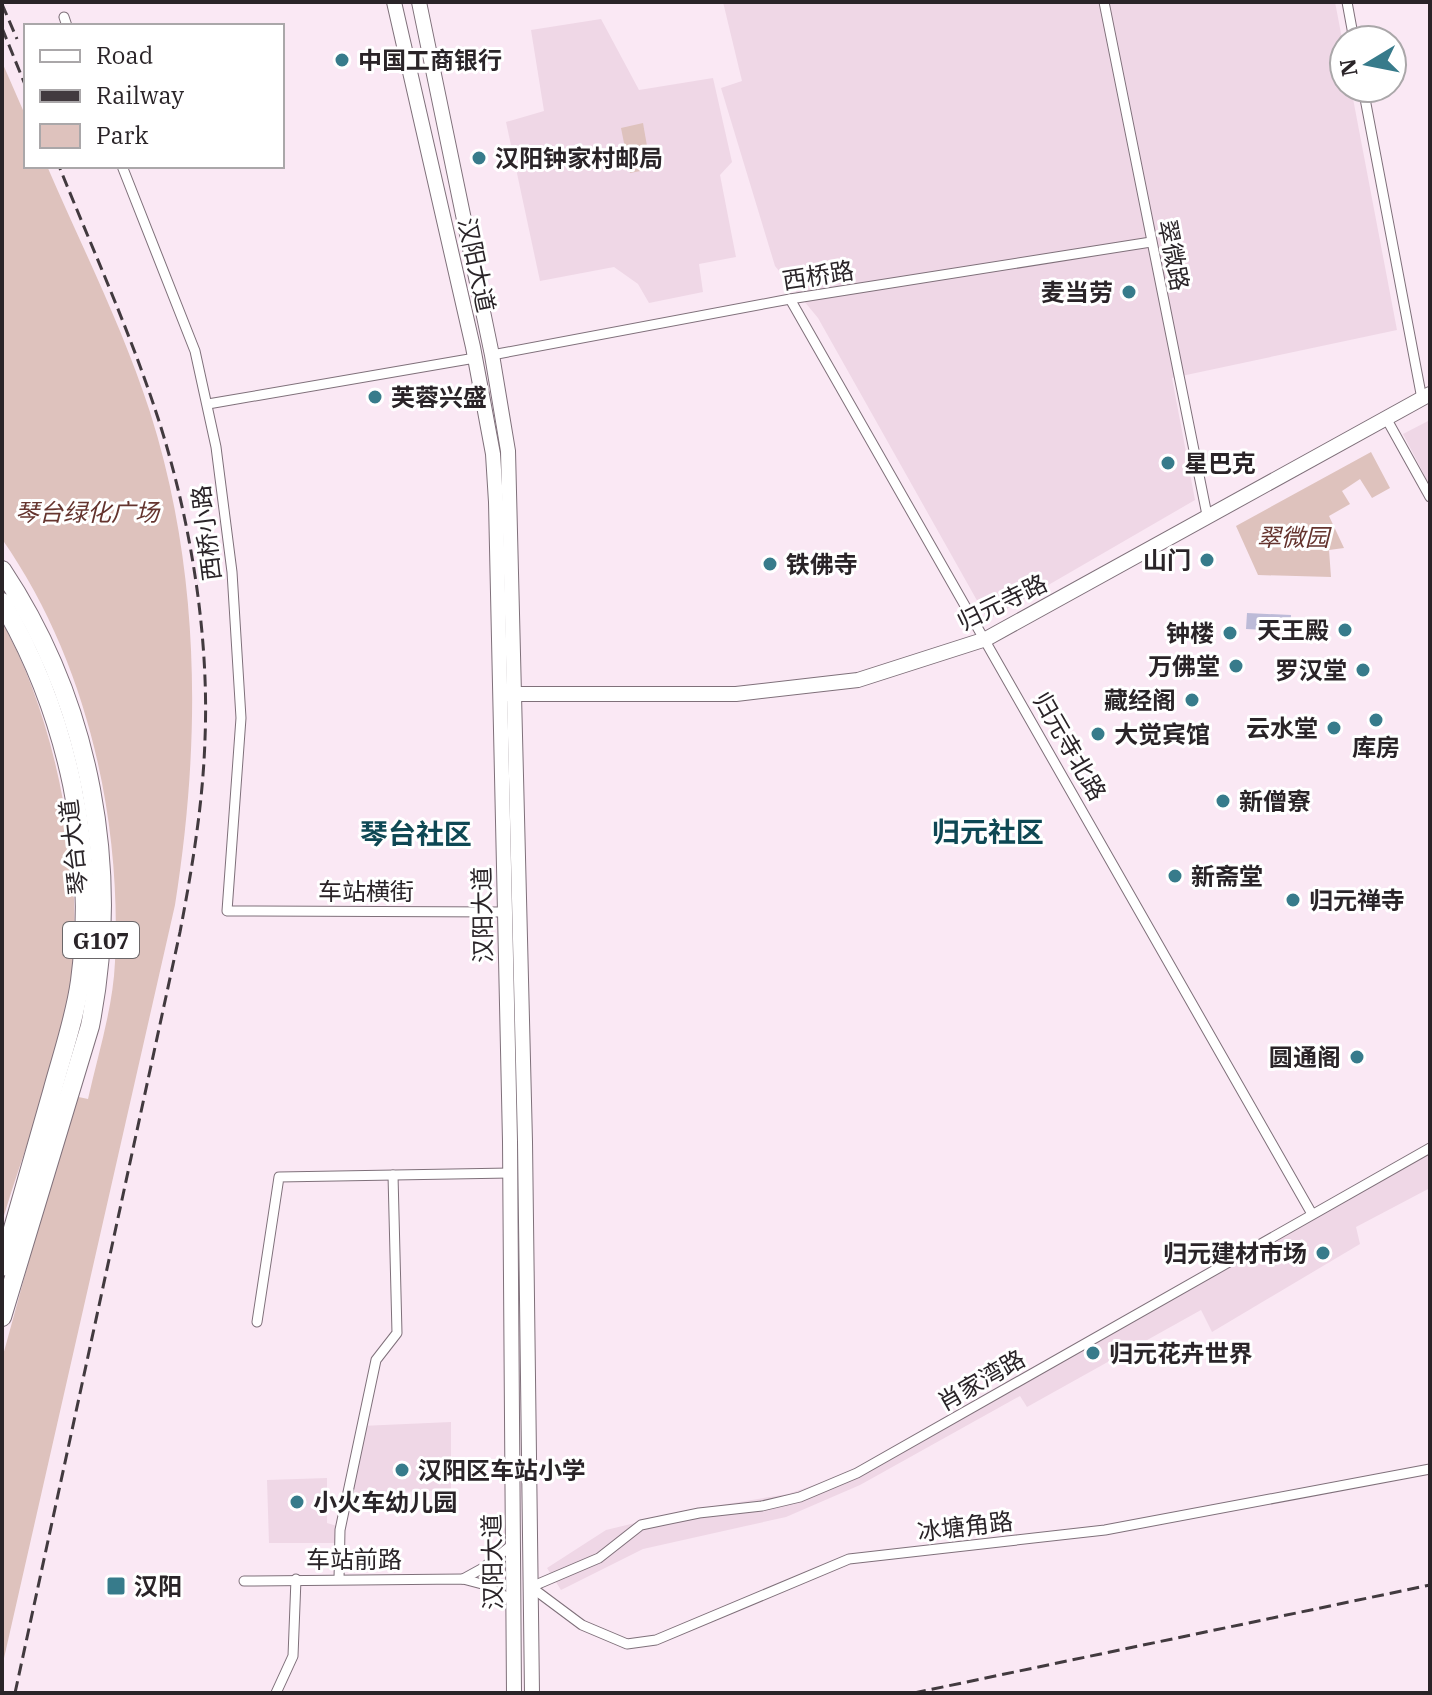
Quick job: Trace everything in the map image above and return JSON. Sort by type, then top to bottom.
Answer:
[{"type":"highway","name":"琴台大道","points":[[2,570],[50,659],[80,740],[95,799],[103,897],[98,979],[90,1026],[2,1317]]},
{"type":"highway","name":"琴台大道","points":[[2,602],[35,665],[54,715],[69,772],[85,876],[83,953],[77,1001],[2,1267]]},
{"type":"main road","name":"汉阳大道","points":[[394,2],[475,358],[493,454],[507,694],[532,1693]]},
{"type":"main road","name":"汉阳大道","points":[[419,2],[492,355],[508,451],[504,912],[511,1173],[514,1693]]},
{"type":"main road","name":"归元寺路","points":[[507,694],[736,694],[841,682],[858,680],[986,639],[1426,397]]},
{"type":"street","name":"翠微路","points":[[1104,2],[1207,515]]},
{"type":"street","points":[[1347,2],[1351,24]]},
{"type":"street","points":[[1366,104],[1426,397]]},
{"type":"street","name":"西桥小路","points":[[123,168],[195,351],[208,404],[232,572],[241,718],[227,911]]},
{"type":"street","name":"西桥路","points":[[492,355],[790,299],[1151,242]]},
{"type":"street","name":"归元寺北路","points":[[790,299],[1312,1214]]},
{"type":"street","points":[[208,404],[475,358]]},
{"type":"street","points":[[1386,418],[1430,497]]},
{"type":"street","name":"车站横街","points":[[227,911],[504,912]]},
{"type":"street","name":"肖家湾路","points":[[531,1587],[599,1558],[641,1525],[800,1497],[857,1473],[1430,1148]]},
{"type":"street","points":[[257,1322],[279,1177],[511,1173]]},
{"type":"street","points":[[339,1579],[340,1530],[376,1360],[397,1333],[393,1175]]},
{"type":"street","name":"冰塘角路","points":[[531,1587],[582,1625],[627,1644],[656,1640],[849,1559],[1105,1530],[1430,1469]]},
{"type":"street","points":[[463,1579],[483,1568],[513,1543]]},
{"type":"street","points":[[276,1693],[293,1656],[296,1579]]},
{"type":"street","points":[[463,1579],[482,1584],[514,1601]]},
{"type":"street","name":"车站前路","points":[[244,1581],[463,1579]]},
{"type":"shaded area","points":[[723,2],[1335,2],[1339,24],[1328,24],[1328,104],[1354,104],[1397,330],[1172,378],[1195,500],[988,620],[818,318],[775,266],[721,88],[742,81]]},
{"type":"shaded area","points":[[601,19],[639,90],[713,78],[732,162],[720,175],[736,257],[699,264],[703,292],[649,303],[638,284],[614,267],[540,281],[506,122],[544,111],[531,30]]},
{"type":"shaded area","points":[[1430,420],[1430,486],[1403,434]]},
{"type":"shaded area","name":"归元花卉世界","points":[[1430,1145],[1430,1188],[1356,1227],[1360,1244],[1212,1332],[1201,1310],[1027,1407],[1020,1396],[860,1485],[786,1517],[643,1549],[561,1590],[547,1568],[606,1530],[685,1511],[788,1494],[855,1471]]},
{"type":"shaded area","name":"汉阳区车站小学","points":[[451,1422],[451,1490],[347,1494],[361,1426]]},
{"type":"shaded area","name":"小火车幼儿园","points":[[327,1478],[327,1523],[337,1526],[338,1543],[269,1543],[267,1480]]},
{"type":"green space","name":"琴台绿化广场","points":[[2,62],[24,112],[24,168],[48,168],[115,319],[150,412],[167,473],[179,534],[187,595],[192,719],[189,781],[175,905],[2,1667],[2,1359],[74,1096],[88,1099],[111,996],[116,907],[104,796],[93,741],[77,687],[56,635],[2,539]]},
{"type":"green space","points":[[643,123],[651,169],[630,173],[621,128]]},
{"type":"green space","name":"翠微园","points":[[1371,452],[1390,488],[1372,498],[1360,479],[1342,491],[1350,504],[1329,516],[1344,548],[1329,550],[1331,577],[1258,575],[1236,526]]},
{"type":"green space","points":[[2,622],[23,664],[55,760],[72,864],[74,916],[73,966],[60,1039],[2,1222]]},
{"type":"water","points":[[1247,613],[1291,615],[1290,631],[1246,629]]},
{"type":"railway","points":[[2,4],[17,39]]},
{"type":"railway","points":[[2,28],[24,82]]},
{"type":"railway","points":[[15,1693],[180,932],[196,836],[205,739],[202,628],[176,479],[143,373],[60,168]]},
{"type":"railway","points":[[914,1693],[1430,1585]]},
{"type":"place","name":"中国工商银行","points":[[342,60]]},
{"type":"place","name":"汉阳钟家村邮局","points":[[479,158]]},
{"type":"place","name":"麦当劳","points":[[1129,292]]},
{"type":"place","name":"芙蓉兴盛","points":[[375,397]]},
{"type":"place","name":"星巴克","points":[[1168,463]]},
{"type":"place","name":"山门","points":[[1207,560]]},
{"type":"place","name":"铁佛寺","points":[[770,564]]},
{"type":"place","name":"天王殿","points":[[1345,630]]},
{"type":"place","name":"钟楼","points":[[1230,633]]},
{"type":"place","name":"万佛堂","points":[[1236,666]]},
{"type":"place","name":"罗汉堂","points":[[1363,670]]},
{"type":"place","name":"藏经阁","points":[[1192,700]]},
{"type":"place","name":"库房","points":[[1376,720]]},
{"type":"place","name":"云水堂","points":[[1334,728]]},
{"type":"place","name":"大觉宾馆","points":[[1098,734]]},
{"type":"place","name":"新僧寮","points":[[1223,801]]},
{"type":"place","name":"新斋堂","points":[[1175,876]]},
{"type":"place","name":"归元禅寺","points":[[1293,900]]},
{"type":"place","name":"圆通阁","points":[[1357,1057]]},
{"type":"place","name":"归元建材市场","points":[[1323,1253]]},
{"type":"place","name":"归元花卉世界","points":[[1093,1353]]},
{"type":"place","name":"汉阳区车站小学","points":[[402,1470]]},
{"type":"place","name":"小火车幼儿园","points":[[297,1502]]},
{"type":"place","name":"汉阳","points":[[116,1586]]},
{"type":"district","name":"归元社区","points":[[988,831]]},
{"type":"district","name":"琴台社区","points":[[416,833]]}]
